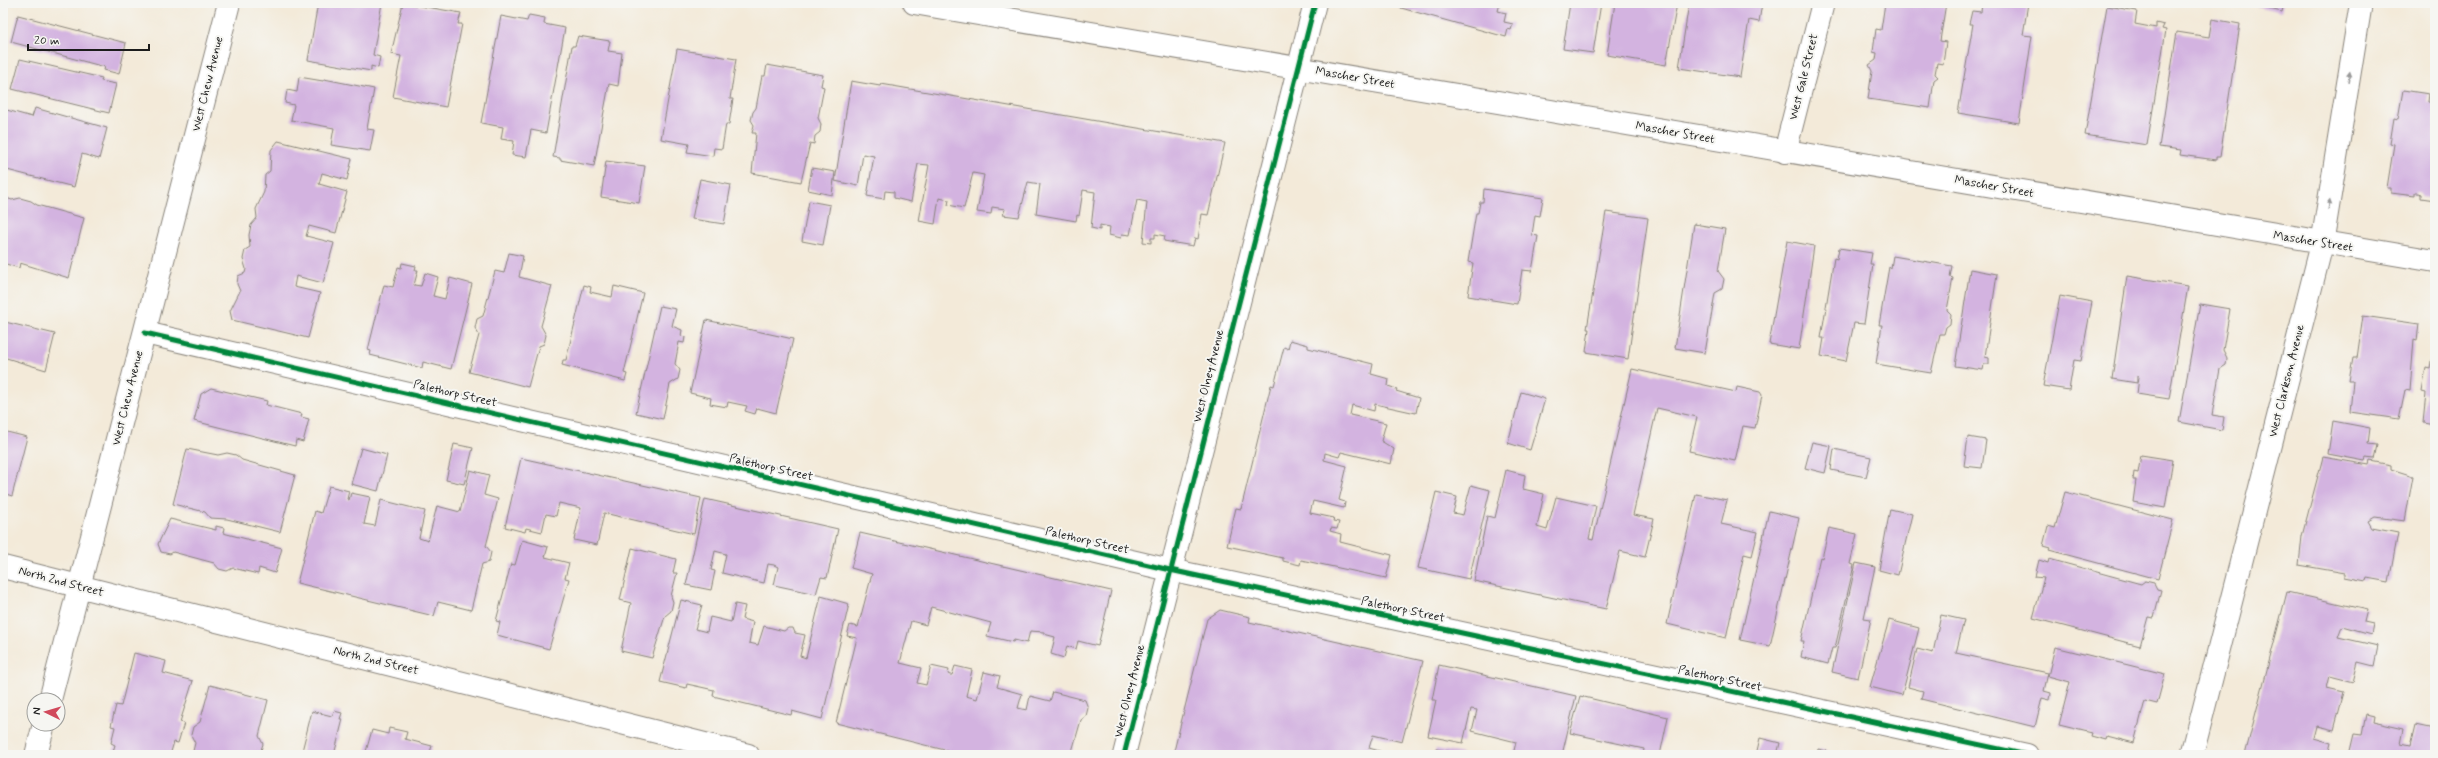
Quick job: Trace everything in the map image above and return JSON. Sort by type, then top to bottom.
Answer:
[{"type":"street","name":"West Chew Avenue","points":[[52,692],[229,3]]},
{"type":"street","name":"Mascher Street","points":[[914,3],[2322,244],[2435,261]]},
{"type":"street","name":"West Olney Avenue","points":[[1124,755],[1315,3]]},
{"type":"street","name":"West Gale Street","points":[[1785,152],[1822,3]]},
{"type":"street","name":"West Clarkson Avenue","points":[[2192,755],[2322,244],[2361,3]]},
{"type":"street","name":"Palethorp Street","points":[[145,332],[1170,570],[2027,755]]},
{"type":"street","name":"North 2nd Street","points":[[3,567],[748,755]]},
{"type":"street","points":[[36,755],[42,732]]},
{"type":"building","points":[[318,3],[382,3],[373,55],[380,57],[378,68],[371,66],[371,71],[308,60]]},
{"type":"building","points":[[403,3],[461,13],[458,24],[462,24],[446,107],[393,97],[401,56],[391,54]]},
{"type":"building","points":[[1383,3],[1500,3],[1498,11],[1506,13],[1504,22],[1513,24],[1511,30],[1508,29],[1506,37]]},
{"type":"building","points":[[1570,3],[1601,3],[1593,53],[1563,49]]},
{"type":"building","points":[[1615,3],[1677,3],[1666,65],[1607,55]]},
{"type":"building","points":[[1689,3],[1762,3],[1759,22],[1749,20],[1740,77],[1679,68]]},
{"type":"building","points":[[1885,3],[1946,3],[1940,41],[1946,42],[1943,64],[1937,63],[1935,74],[1938,77],[1934,80],[1930,108],[1868,99],[1872,71],[1869,65],[1876,60],[1877,53],[1873,52],[1876,29],[1881,30]]},
{"type":"building","points":[[1982,3],[2028,3],[2023,35],[2032,36],[2019,123],[1958,113],[1973,24],[1969,24],[1972,11],[1981,12]]},
{"type":"building","points":[[2242,3],[2284,3],[2282,12]]},
{"type":"building","points":[[2107,6],[2137,11],[2135,24],[2156,28],[2156,23],[2164,25],[2162,29],[2166,30],[2147,145],[2085,135]]},
{"type":"building","points":[[18,15],[126,43],[119,74],[104,70],[105,67],[11,42]]},
{"type":"building","points":[[529,15],[545,18],[544,24],[565,28],[546,133],[531,130],[526,157],[512,155],[514,141],[501,139],[503,127],[481,123],[501,16],[527,21]]},
{"type":"building","points":[[2212,19],[2240,24],[2220,157],[2216,157],[2216,160],[2180,155],[2181,150],[2159,147],[2177,32],[2209,37]]},
{"type":"building","points":[[578,36],[610,41],[608,51],[622,53],[618,86],[609,84],[594,166],[560,160],[560,158],[553,157],[572,46],[575,46]]},
{"type":"building","points":[[677,49],[736,59],[730,99],[733,99],[729,124],[726,124],[722,149],[714,148],[713,156],[687,152],[689,144],[661,139]]},
{"type":"building","points":[[20,59],[102,78],[101,81],[116,84],[109,113],[12,89]]},
{"type":"building","points":[[767,65],[823,75],[821,86],[824,87],[818,118],[821,124],[820,132],[815,136],[814,144],[810,143],[801,182],[752,173],[756,133],[752,133],[754,125],[751,120],[753,112],[756,108],[762,76],[765,76]]},
{"type":"building","points":[[299,77],[323,81],[324,79],[374,89],[367,129],[374,130],[370,151],[331,145],[334,128],[291,120],[294,105],[285,103],[287,90],[297,92]]},
{"type":"building","points":[[851,81],[880,86],[881,84],[1225,143],[1208,215],[1202,214],[1198,239],[1195,238],[1193,246],[1164,241],[1165,236],[1155,234],[1155,238],[1151,238],[1151,243],[1143,242],[1147,202],[1137,200],[1130,235],[1122,234],[1121,238],[1109,235],[1110,227],[1100,225],[1100,230],[1091,228],[1095,192],[1083,190],[1079,216],[1077,215],[1076,221],[1036,214],[1040,184],[1028,182],[1019,217],[1003,215],[1005,209],[992,207],[991,214],[977,212],[984,175],[973,173],[964,208],[948,205],[949,200],[939,198],[935,224],[919,221],[929,165],[918,164],[911,202],[894,198],[894,192],[885,191],[884,199],[867,196],[874,156],[863,154],[858,186],[835,181]]},
{"type":"building","points":[[2403,90],[2429,94],[2428,102],[2435,103],[2435,200],[2421,198],[2421,194],[2418,193],[2415,193],[2415,196],[2391,193],[2391,188],[2387,188],[2394,144],[2390,143],[2394,118],[2398,119]]},
{"type":"building","points":[[35,108],[107,128],[99,159],[82,154],[74,187],[3,169],[3,109],[32,117]]},
{"type":"building","points":[[278,141],[352,159],[347,180],[322,173],[319,184],[347,192],[336,233],[309,226],[306,236],[334,243],[323,283],[296,276],[294,287],[320,293],[308,338],[232,320],[230,311],[240,291],[237,284],[238,276],[245,273],[246,269],[243,259],[245,250],[250,247],[249,235],[251,225],[257,218],[256,209],[264,192],[265,175],[270,171],[271,150]]},
{"type":"building","points":[[606,161],[645,166],[639,203],[601,197]]},
{"type":"building","points":[[812,168],[835,172],[832,195],[808,190]]},
{"type":"building","points":[[700,179],[731,185],[724,224],[692,219]]},
{"type":"building","points":[[1484,189],[1543,198],[1540,216],[1535,215],[1532,235],[1538,236],[1532,271],[1522,270],[1517,304],[1468,296],[1473,263],[1468,262],[1476,213],[1478,213],[1480,202],[1483,202]]},
{"type":"building","points":[[3,197],[12,200],[20,198],[31,201],[37,205],[84,218],[69,278],[20,263],[19,268],[3,263]]},
{"type":"building","points":[[809,201],[830,205],[823,245],[802,241]]},
{"type":"building","points":[[1606,212],[1648,218],[1628,359],[1586,352],[1589,329],[1587,329]]},
{"type":"building","points":[[1694,224],[1725,229],[1718,271],[1724,279],[1722,289],[1715,293],[1705,353],[1675,348]]},
{"type":"building","points":[[1787,241],[1814,246],[1799,349],[1769,344]]},
{"type":"building","points":[[1839,248],[1872,253],[1870,264],[1873,264],[1864,324],[1854,323],[1846,361],[1821,356],[1824,338],[1821,338],[1834,258],[1837,259]]},
{"type":"building","points":[[509,253],[523,256],[519,277],[552,286],[541,326],[546,335],[544,344],[539,346],[528,387],[469,372],[479,335],[475,328],[477,319],[483,316],[495,271],[504,273]]},
{"type":"building","points":[[1893,256],[1952,266],[1950,277],[1953,278],[1947,310],[1951,314],[1950,324],[1946,327],[1944,334],[1940,334],[1931,373],[1876,364],[1882,325],[1879,325],[1889,267],[1891,268]]},
{"type":"building","points":[[402,263],[416,266],[415,270],[418,270],[414,285],[421,286],[425,273],[438,277],[433,296],[445,299],[450,278],[472,284],[451,369],[423,362],[422,368],[370,355],[371,351],[368,350],[384,285],[393,287],[398,267],[401,268]]},
{"type":"building","points":[[1970,269],[1997,274],[1985,357],[1989,358],[1989,364],[1984,364],[1983,370],[1955,366]]},
{"type":"building","points":[[2127,276],[2188,286],[2169,399],[2137,394],[2139,377],[2137,376],[2137,383],[2112,379]]},
{"type":"building","points":[[584,285],[591,287],[590,292],[612,297],[614,286],[643,293],[624,373],[627,374],[625,381],[562,365],[563,360],[566,360]]},
{"type":"building","points":[[2060,296],[2092,302],[2081,361],[2074,360],[2069,390],[2043,386]]},
{"type":"building","points":[[2200,304],[2230,309],[2223,350],[2227,358],[2226,365],[2220,369],[2212,415],[2224,417],[2222,430],[2179,422]]},
{"type":"building","points":[[660,306],[676,309],[672,326],[682,330],[681,336],[685,337],[684,343],[679,342],[675,364],[680,370],[678,379],[670,384],[663,419],[636,413]]},
{"type":"building","points":[[2363,316],[2419,324],[2417,340],[2414,339],[2410,391],[2405,390],[2399,419],[2350,412],[2353,381],[2349,381],[2353,358],[2357,358]]},
{"type":"building","points":[[3,319],[5,322],[55,334],[46,370],[3,357]]},
{"type":"building","points":[[706,320],[793,339],[776,413],[757,408],[755,414],[745,411],[747,406],[728,402],[727,407],[710,404],[711,398],[690,393]]},
{"type":"building","points":[[1290,340],[1308,345],[1308,348],[1373,364],[1371,374],[1389,379],[1388,386],[1397,389],[1396,391],[1419,398],[1416,413],[1375,404],[1374,411],[1352,405],[1350,415],[1386,423],[1381,441],[1394,449],[1391,464],[1341,452],[1339,457],[1325,453],[1324,460],[1347,466],[1339,500],[1345,502],[1344,508],[1313,501],[1310,513],[1334,518],[1333,521],[1339,522],[1337,529],[1331,528],[1330,531],[1341,534],[1340,542],[1392,555],[1386,578],[1301,560],[1300,565],[1283,561],[1283,558],[1227,546],[1236,508],[1241,509],[1271,385],[1274,386],[1284,347],[1288,349]]},
{"type":"building","points":[[2434,342],[2435,424],[2423,422],[2426,393],[2422,392],[2426,367],[2430,368]]},
{"type":"building","points":[[1632,369],[1736,392],[1737,387],[1760,392],[1762,395],[1755,428],[1743,426],[1735,461],[1689,451],[1697,417],[1657,408],[1633,515],[1654,519],[1645,557],[1620,551],[1606,609],[1474,581],[1487,516],[1495,518],[1506,470],[1525,475],[1523,489],[1544,494],[1537,527],[1547,530],[1556,497],[1596,506],[1589,539],[1593,540]]},
{"type":"building","points":[[211,388],[267,401],[266,405],[302,414],[301,417],[309,419],[303,442],[296,440],[295,446],[194,421],[201,394]]},
{"type":"building","points":[[1521,392],[1545,399],[1530,450],[1508,443]]},
{"type":"building","points":[[2333,421],[2370,428],[2368,444],[2377,445],[2374,459],[2366,458],[2365,461],[2328,454]]},
{"type":"building","points":[[3,431],[27,437],[12,496],[3,493]]},
{"type":"building","points":[[1968,437],[1986,440],[1982,468],[1964,466]]},
{"type":"building","points":[[1812,442],[1831,446],[1825,473],[1805,468]]},
{"type":"building","points":[[454,444],[473,448],[464,484],[446,480]]},
{"type":"building","points":[[361,448],[387,455],[378,491],[351,484]]},
{"type":"building","points":[[187,449],[218,455],[227,453],[236,455],[242,460],[295,475],[280,532],[227,519],[210,518],[205,512],[173,504]]},
{"type":"building","points":[[1834,449],[1871,457],[1866,477],[1831,470]]},
{"type":"building","points":[[2141,455],[2173,460],[2165,508],[2133,502],[2136,480],[2133,480],[2134,472],[2138,473]]},
{"type":"building","points":[[2323,457],[2369,465],[2370,461],[2391,465],[2391,469],[2413,476],[2405,521],[2375,517],[2368,521],[2372,528],[2398,533],[2389,582],[2367,578],[2366,581],[2345,577],[2345,573],[2299,565],[2302,536]]},
{"type":"building","points":[[521,458],[701,498],[694,534],[604,513],[597,545],[574,540],[581,508],[559,503],[556,516],[546,514],[542,532],[526,528],[525,532],[505,527]]},
{"type":"building","points":[[470,470],[489,475],[484,495],[498,499],[486,546],[491,552],[489,562],[482,564],[471,610],[438,602],[434,616],[297,583],[315,511],[321,513],[329,486],[349,491],[347,499],[349,500],[351,493],[370,497],[364,524],[375,526],[381,500],[425,511],[419,538],[428,541],[437,506],[460,512]]},
{"type":"building","points":[[1471,485],[1490,490],[1469,579],[1418,568],[1436,492],[1457,497],[1453,513],[1463,515]]},
{"type":"building","points":[[2065,492],[2173,520],[2158,579],[2049,550],[2050,548],[2043,546],[2048,526],[2055,528]]},
{"type":"building","points":[[1696,494],[1727,500],[1721,524],[1758,532],[1752,556],[1744,554],[1726,638],[1667,624]]},
{"type":"building","points":[[705,499],[838,529],[827,578],[821,577],[816,594],[774,585],[778,567],[774,565],[768,564],[764,583],[722,573],[726,554],[715,551],[711,570],[715,571],[711,590],[686,585]]},
{"type":"building","points":[[1890,509],[1912,514],[1898,575],[1879,570]]},
{"type":"building","points":[[1769,511],[1799,518],[1770,646],[1740,640]]},
{"type":"building","points":[[170,519],[216,530],[216,526],[224,528],[223,533],[282,548],[275,573],[259,568],[258,574],[233,568],[227,571],[219,569],[214,563],[173,552],[170,554],[161,552],[158,544]]},
{"type":"building","points":[[1829,528],[1857,534],[1850,564],[1854,565],[1835,648],[1832,648],[1828,664],[1801,657],[1804,641],[1801,641],[1820,557],[1822,558]]},
{"type":"building","points":[[860,533],[1111,591],[1098,646],[1078,641],[1076,649],[1067,646],[1064,658],[1051,654],[1055,637],[1044,634],[1044,632],[1030,631],[1027,643],[1014,640],[1013,642],[987,636],[991,623],[931,607],[926,625],[911,621],[900,663],[921,668],[917,683],[926,685],[931,666],[949,670],[948,674],[950,675],[952,675],[955,666],[972,670],[966,696],[977,699],[984,672],[1000,676],[997,687],[1022,694],[1018,708],[1027,710],[1030,696],[1050,701],[1053,692],[1085,700],[1088,708],[1086,716],[1081,720],[1071,755],[965,755],[836,723],[857,638],[847,636],[850,625],[858,627],[872,574],[851,568]]},
{"type":"building","points":[[522,540],[548,547],[545,557],[569,563],[565,578],[569,579],[549,649],[497,635],[500,622],[496,621],[511,564],[515,565]]},
{"type":"building","points":[[632,548],[676,559],[673,573],[677,573],[671,596],[673,602],[671,611],[665,616],[652,658],[621,651],[631,603],[620,600]]},
{"type":"building","points":[[2049,559],[2141,584],[2145,581],[2154,583],[2157,589],[2161,590],[2154,618],[2148,617],[2140,646],[2033,618],[2044,578],[2035,577],[2039,560],[2048,563]]},
{"type":"building","points":[[1856,563],[1875,567],[1864,618],[1871,619],[1858,678],[1832,672]]},
{"type":"building","points":[[2287,592],[2367,610],[2364,622],[2373,624],[2371,634],[2342,626],[2338,637],[2378,646],[2374,666],[2358,662],[2353,682],[2330,676],[2327,688],[2344,692],[2334,730],[2317,726],[2314,738],[2331,743],[2328,755],[2245,755]]},
{"type":"building","points":[[821,596],[849,604],[822,719],[792,711],[791,715],[713,696],[714,690],[687,684],[686,688],[660,682],[681,600],[702,605],[695,629],[707,632],[710,617],[731,622],[735,604],[745,606],[742,619],[753,622],[749,643],[758,645],[764,626],[784,631],[788,628],[793,628],[795,633],[805,635],[800,656],[806,658]]},
{"type":"building","points":[[1220,610],[1250,617],[1249,622],[1423,661],[1402,742],[1373,735],[1369,748],[1393,755],[1173,755],[1207,619]]},
{"type":"building","points":[[1941,615],[1964,620],[1956,653],[2048,673],[2044,691],[2051,693],[2050,700],[2042,698],[2035,727],[1921,699],[1923,691],[1908,687],[1917,649],[1933,653]]},
{"type":"building","points":[[1889,620],[1919,628],[1902,695],[1870,687]]},
{"type":"building","points":[[2055,647],[2165,674],[2157,704],[2145,701],[2134,743],[2107,736],[2106,740],[2091,736],[2092,733],[2059,725],[2070,682],[2048,676]]},
{"type":"building","points":[[134,653],[166,661],[163,673],[193,681],[180,722],[184,723],[178,743],[174,742],[170,755],[112,755],[115,745],[111,743],[115,727],[111,726],[116,705],[121,706]]},
{"type":"building","points":[[1439,665],[1576,696],[1562,755],[1513,755],[1516,742],[1472,731],[1477,710],[1471,709],[1463,743],[1428,736],[1436,700],[1432,700]]},
{"type":"building","points":[[210,685],[268,700],[259,736],[263,744],[258,755],[192,755],[195,743],[191,735],[193,727],[200,722]]},
{"type":"building","points":[[1580,696],[1668,717],[1660,755],[1643,755],[1644,749],[1570,733]]},
{"type":"building","points":[[312,711],[332,716],[334,711],[342,713],[340,719],[343,719],[334,755],[301,755]]},
{"type":"building","points":[[2366,714],[2374,716],[2373,722],[2404,729],[2401,744],[2411,746],[2416,725],[2435,729],[2435,755],[2349,755],[2354,734],[2362,735]]},
{"type":"building","points":[[389,728],[407,732],[405,739],[432,746],[429,755],[365,755],[372,730],[388,734]]},
{"type":"building","points":[[1760,738],[1780,743],[1777,755],[1756,755]]},
{"type":"building","points":[[1436,749],[1463,754],[1463,755],[1434,755]]},
{"type":"building","points":[[1818,749],[1840,754],[1840,755],[1817,755]]},
{"type":"cycle path","points":[[1124,755],[1315,3]]},
{"type":"cycle path","points":[[145,333],[1170,570],[2027,755]]}]
